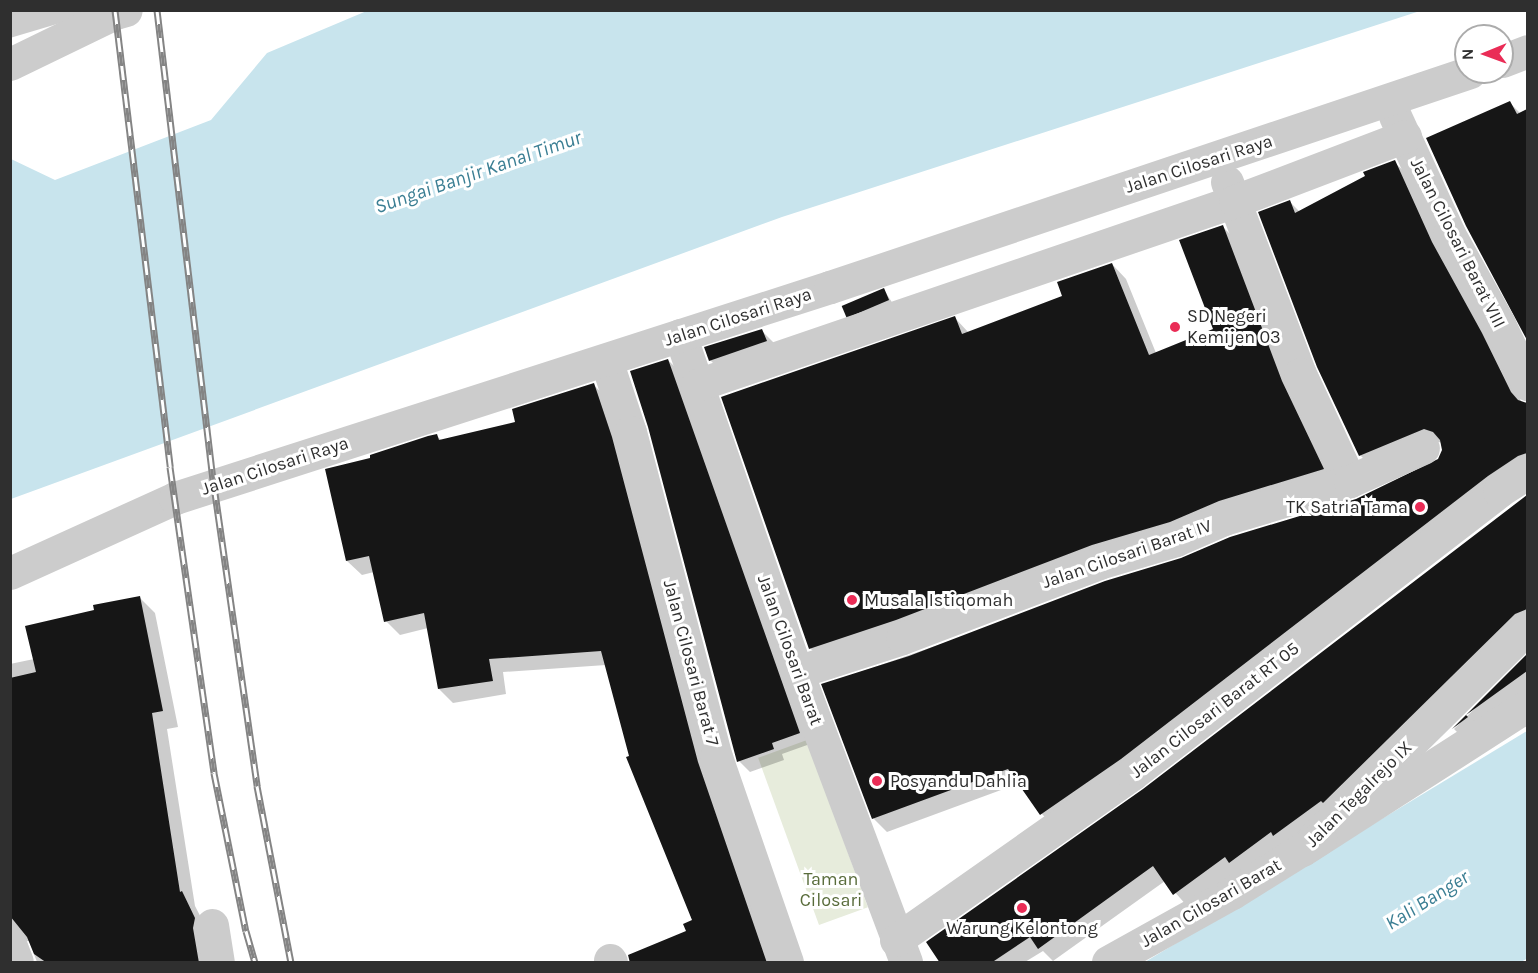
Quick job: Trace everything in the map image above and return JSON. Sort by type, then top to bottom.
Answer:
[{"type":"street","points":[[10,64],[91,18],[126,10]]},
{"type":"street","name":"Jalan Cilosari Raya","points":[[10,573],[175,498],[606,360],[1454,78]]},
{"type":"street","name":"Jalan Cilosari Barat VIII","points":[[1388,101],[1449,234],[1499,324],[1527,384]]},
{"type":"street","points":[[697,385],[1235,201],[1405,136]]},
{"type":"street","points":[[1217,158],[1300,374],[1350,481]]},
{"type":"street","name":"Jalan Cilosari Barat","points":[[680,335],[796,672],[901,951]]},
{"type":"street","name":"Jalan Cilosari Barat 7","points":[[606,360],[630,432],[716,757],[787,963]]},
{"type":"street","name":"Jalan Cilosari Barat IV","points":[[796,672],[902,638],[1099,563],[1176,540],[1224,519],[1350,481],[1423,448]]},
{"type":"street","name":"Jalan Cilosari Barat RT 05","points":[[901,951],[1499,491],[1527,472]]},
{"type":"street","name":"Jalan Tegalrejo IX","points":[[1302,850],[1527,627]]},
{"type":"street","name":"Jalan Tegalrejo IX","points":[[1302,850],[1527,707]]},
{"type":"street","name":"Jalan Cilosari Barat","points":[[1107,963],[1232,893],[1302,850]]},
{"type":"street","points":[[212,925],[218,963]]},
{"type":"street","points":[[10,944],[17,963]]},
{"type":"green space","name":"Taman Cilosari","points":[[807,740],[868,907],[819,925],[758,758]]},
{"type":"water","name":"Sungai Banjir Kanal Timur","points":[[369,10],[1420,11],[782,217],[11,499],[11,159],[55,180],[211,120],[267,53]]},
{"type":"water","name":"Kali Banger","points":[[1527,731],[1528,958],[1521,962],[1145,962]]},
{"type":"building","points":[[1510,101],[1517,114],[1527,109],[1527,340],[1466,226],[1426,138]]},
{"type":"building","points":[[1395,160],[1432,242],[1482,333],[1511,392],[1518,400],[1527,403],[1527,453],[1518,456],[1488,476],[1121,759],[1040,815],[1008,769],[872,819],[821,684],[909,656],[1105,581],[1181,558],[1230,537],[1356,499],[1438,459],[1442,450],[1440,440],[1433,432],[1424,429],[1359,456],[1317,367],[1258,212],[1290,200],[1295,213],[1365,176],[1363,172]]},
{"type":"building","points":[[1223,225],[1282,381],[1324,469],[1219,501],[1170,522],[1092,545],[896,620],[809,649],[721,397],[955,316],[962,334],[1062,296],[1057,282],[1112,263],[1149,355],[1213,329],[1179,240]]},
{"type":"building","points":[[884,288],[889,300],[847,318],[842,306]]},
{"type":"building","points":[[762,329],[767,341],[709,361],[704,347]]},
{"type":"building","points":[[668,359],[800,733],[772,743],[774,749],[737,762],[648,427],[630,371]]},
{"type":"building","points":[[594,383],[612,437],[698,762],[767,963],[630,963],[628,955],[686,931],[683,924],[692,920],[626,757],[629,756],[601,651],[489,659],[493,681],[438,689],[424,613],[384,622],[369,556],[346,561],[325,469],[370,458],[370,455],[428,436],[437,434],[439,440],[515,422],[512,409]]},
{"type":"building","points":[[1527,495],[1527,609],[1515,614],[1323,803],[1321,801],[1273,836],[1271,832],[1229,863],[1225,857],[1173,895],[1153,866],[1038,949],[1030,937],[991,963],[940,963],[926,942],[1143,789]]},
{"type":"building","points":[[140,596],[163,711],[152,713],[180,892],[182,891],[195,918],[193,928],[199,963],[47,963],[34,954],[27,937],[10,916],[10,678],[36,672],[25,626],[94,610],[93,605]]},
{"type":"building","points":[[1527,654],[1527,671],[1466,715]]},
{"type":"building","points":[[1466,715],[1468,717],[1452,729]]},
{"type":"railway","points":[[115,10],[170,467],[214,773],[246,931],[255,962]]},
{"type":"railway","points":[[157,10],[214,486],[257,786],[291,962]]},
{"type":"place","name":"SD Negeri Kemijen 03","points":[[1175,327]]},
{"type":"place","name":"TK Satria Tama","points":[[1420,507]]},
{"type":"place","name":"Musala Istiqomah","points":[[852,600]]},
{"type":"place","name":"Posyandu Dahlia","points":[[877,781]]},
{"type":"place","name":"Warung Kelontong","points":[[1022,908]]}]
